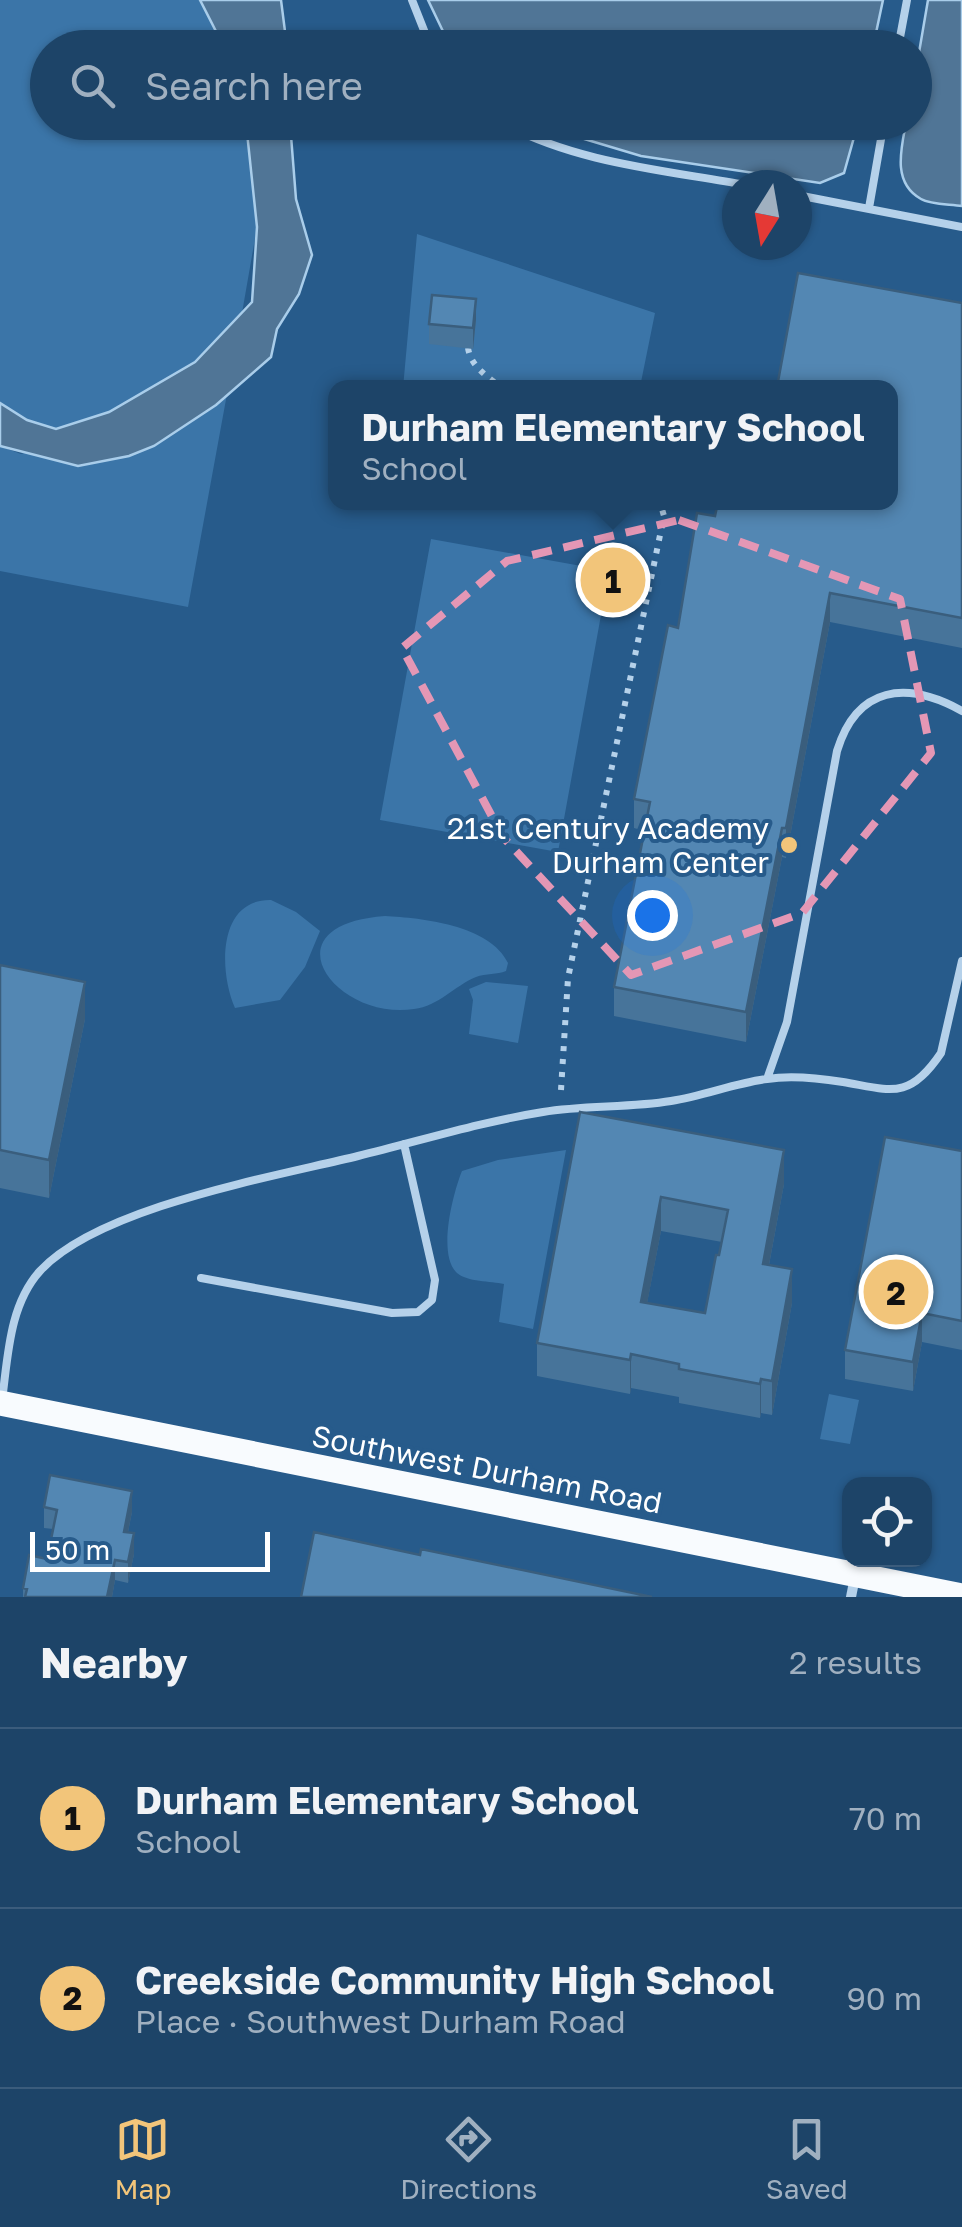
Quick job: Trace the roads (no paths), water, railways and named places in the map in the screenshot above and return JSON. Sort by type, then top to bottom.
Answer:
[{"type":"main road","name":"Southwest Durham Road","points":[[0,1406],[853,1587],[962,1596]]},
{"type":"lane","points":[[412,0],[424,30]]},
{"type":"lane","points":[[901,30],[907,0]]},
{"type":"lane","points":[[536,140],[568,152],[722,181]]},
{"type":"lane","points":[[868,208],[881,140]]},
{"type":"lane","points":[[812,197],[962,227]]},
{"type":"lane","points":[[768,1078],[787,1022],[837,751],[850,717],[866,702],[889,694],[926,695],[962,711]]},
{"type":"lane","points":[[0,1406],[14,1321],[25,1293],[40,1272],[72,1244],[106,1227],[200,1195],[482,1123],[560,1109],[670,1101],[768,1078],[814,1077],[870,1090],[903,1088],[932,1066],[941,1053],[962,961]]},
{"type":"lane","points":[[200,1278],[392,1314],[418,1312],[432,1300],[435,1280],[404,1144]]},
{"type":"place","name":"Durham Elementary School","points":[[613,580]]},
{"type":"place","name":"21st Century Academy Durham Center","points":[[789,845]]},
{"type":"place","name":"Creekside Community High School","points":[[896,1292]]}]
